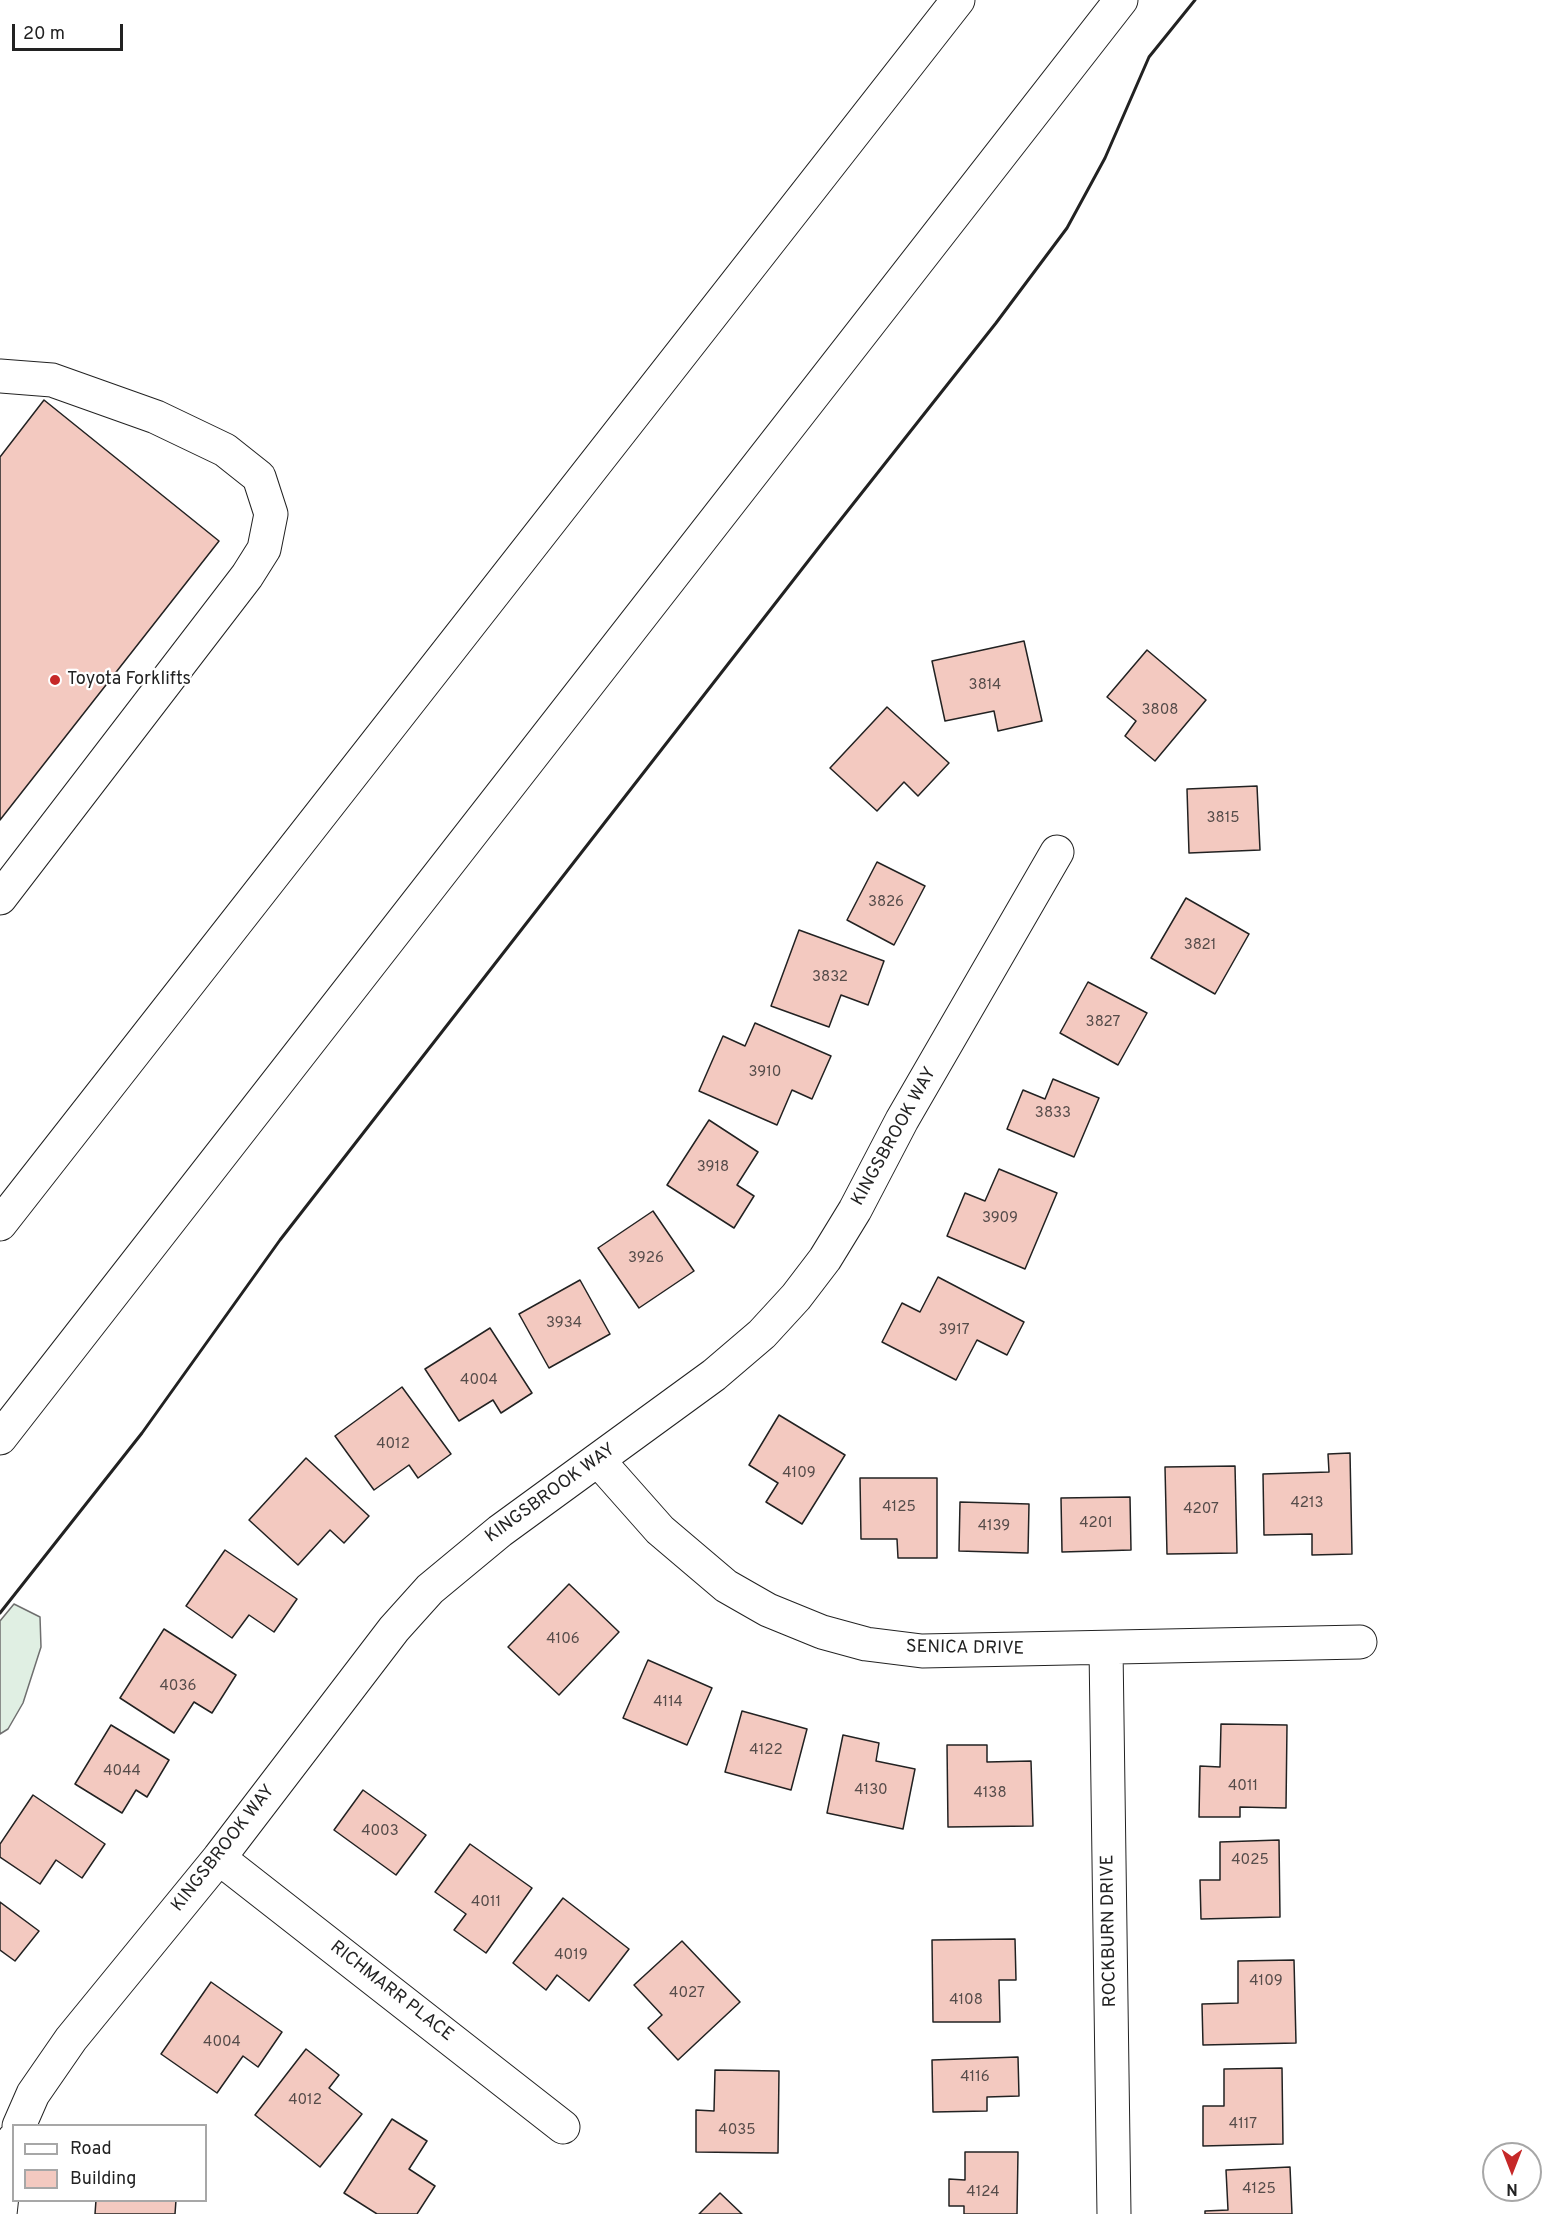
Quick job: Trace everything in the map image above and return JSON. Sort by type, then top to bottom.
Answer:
[{"type":"main road","points":[[0,1224],[958,0]]},
{"type":"main road","points":[[0,1438],[1121,0]]},
{"type":"main road","points":[[0,376],[52,380],[156,417],[225,450],[259,477],[271,514],[264,549],[247,576],[0,898]]},
{"type":"main road","name":"KINGSBROOK WAY","points":[[20,2124],[33,2094],[71,2039],[219,1858],[394,1629],[430,1589],[500,1531],[714,1375],[762,1334],[796,1297],[825,1259],[855,1210],[902,1120],[1058,852]]},
{"type":"main road","name":"SENICA DRIVE","points":[[598,1460],[660,1530],[726,1586],[768,1610],[822,1632],[866,1644],[922,1651],[1360,1642]]},
{"type":"main road","name":"ROCKBURN DRIVE","points":[[1106,1648],[1114,2214]]},
{"type":"main road","name":"RICHMARR PLACE","points":[[219,1858],[563,2127]]},
{"type":"main road","points":[[0,2214],[4,2168],[12,2145]]},
{"type":"green space","points":[[14,1604],[40,1617],[41,1647],[23,1703],[8,1729],[0,1734],[0,1621]]},
{"type":"building","name":"Toyota Forklifts","points":[[44,400],[219,541],[0,820],[0,457]]},
{"type":"building","points":[[1024,641],[1042,721],[998,731],[994,711],[945,721],[932,661]]},
{"type":"building","points":[[1147,650],[1206,700],[1155,761],[1125,736],[1136,721],[1107,697]]},
{"type":"building","points":[[887,707],[949,763],[918,796],[904,782],[877,811],[830,768]]},
{"type":"building","points":[[1257,786],[1260,850],[1189,853],[1187,789]]},
{"type":"building","points":[[877,862],[925,886],[894,945],[847,920]]},
{"type":"building","points":[[1186,898],[1249,934],[1215,994],[1151,958]]},
{"type":"building","points":[[799,930],[884,961],[868,1005],[841,995],[829,1027],[771,1006]]},
{"type":"building","points":[[1088,982],[1147,1013],[1118,1065],[1060,1033]]},
{"type":"building","points":[[755,1023],[831,1056],[812,1099],[792,1090],[777,1125],[699,1091],[723,1036],[745,1046]]},
{"type":"building","points":[[1053,1079],[1099,1098],[1074,1157],[1007,1129],[1023,1090],[1045,1099]]},
{"type":"building","points":[[709,1120],[758,1152],[737,1185],[754,1196],[734,1228],[667,1185]]},
{"type":"building","points":[[999,1169],[1057,1193],[1025,1269],[947,1236],[965,1193],[985,1201]]},
{"type":"building","points":[[653,1211],[694,1271],[639,1308],[598,1248]]},
{"type":"building","points":[[938,1277],[1024,1322],[1007,1355],[977,1340],[956,1380],[882,1342],[902,1303],[920,1312]]},
{"type":"building","points":[[580,1280],[610,1334],[549,1368],[519,1314]]},
{"type":"building","points":[[490,1328],[532,1393],[501,1413],[493,1400],[459,1421],[425,1369]]},
{"type":"building","points":[[402,1387],[451,1454],[418,1478],[409,1465],[374,1490],[335,1436]]},
{"type":"building","points":[[779,1415],[845,1455],[802,1524],[766,1502],[778,1483],[749,1465]]},
{"type":"building","points":[[1350,1453],[1352,1554],[1312,1555],[1312,1534],[1264,1535],[1263,1474],[1329,1472],[1328,1454]]},
{"type":"building","points":[[306,1458],[369,1516],[344,1543],[330,1530],[298,1565],[249,1520]]},
{"type":"building","points":[[1235,1466],[1237,1553],[1167,1554],[1165,1467]]},
{"type":"building","points":[[860,1478],[937,1478],[937,1558],[898,1558],[897,1539],[861,1539]]},
{"type":"building","points":[[1130,1497],[1131,1550],[1062,1552],[1061,1498]]},
{"type":"building","points":[[960,1502],[1029,1504],[1028,1553],[959,1551]]},
{"type":"building","points":[[225,1550],[297,1599],[274,1632],[249,1615],[232,1638],[186,1606]]},
{"type":"building","points":[[569,1584],[619,1632],[559,1695],[508,1647]]},
{"type":"building","points":[[164,1629],[236,1675],[212,1713],[194,1702],[174,1733],[120,1698]]},
{"type":"building","points":[[648,1660],[712,1688],[687,1745],[623,1718]]},
{"type":"building","points":[[742,1711],[807,1729],[791,1790],[725,1772]]},
{"type":"building","points":[[1221,1724],[1287,1725],[1286,1808],[1240,1807],[1240,1817],[1199,1817],[1200,1766],[1220,1767]]},
{"type":"building","points":[[111,1725],[169,1760],[147,1797],[136,1790],[122,1813],[75,1784]]},
{"type":"building","points":[[843,1735],[879,1743],[876,1761],[915,1769],[903,1829],[827,1813]]},
{"type":"building","points":[[947,1745],[987,1745],[987,1762],[1031,1761],[1033,1826],[948,1827]]},
{"type":"building","points":[[363,1790],[426,1835],[396,1875],[334,1830]]},
{"type":"building","points":[[33,1795],[105,1844],[82,1878],[56,1860],[40,1884],[0,1857],[0,1844]]},
{"type":"building","points":[[1279,1840],[1280,1917],[1201,1919],[1200,1880],[1220,1880],[1220,1842]]},
{"type":"building","points":[[470,1844],[532,1888],[486,1953],[454,1930],[466,1914],[435,1892]]},
{"type":"building","points":[[563,1898],[629,1949],[589,2001],[557,1975],[546,1990],[513,1963]]},
{"type":"building","points":[[0,1902],[39,1931],[15,1961],[0,1950]]},
{"type":"building","points":[[1015,1939],[1016,1980],[999,1980],[1000,2022],[933,2022],[932,1940]]},
{"type":"building","points":[[682,1941],[740,2002],[678,2060],[648,2028],[662,2015],[634,1985]]},
{"type":"building","points":[[1294,1960],[1296,2043],[1203,2045],[1202,2004],[1238,2003],[1238,1961]]},
{"type":"building","points":[[211,1982],[282,2032],[258,2067],[243,2056],[217,2093],[161,2054]]},
{"type":"building","points":[[306,2049],[339,2075],[329,2088],[362,2114],[320,2167],[255,2115]]},
{"type":"building","points":[[1018,2057],[1019,2096],[987,2097],[987,2111],[933,2112],[932,2060]]},
{"type":"building","points":[[1282,2068],[1283,2144],[1203,2146],[1203,2106],[1224,2106],[1224,2069]]},
{"type":"building","points":[[715,2070],[779,2071],[778,2153],[696,2152],[696,2110],[714,2111]]},
{"type":"building","points":[[392,2119],[427,2141],[409,2169],[435,2186],[417,2214],[377,2214],[344,2193]]},
{"type":"building","points":[[965,2152],[1018,2152],[1017,2214],[964,2214],[964,2206],[949,2206],[949,2179],[965,2180]]},
{"type":"building","points":[[1290,2167],[1292,2214],[1205,2214],[1205,2211],[1228,2210],[1226,2170]]},
{"type":"building","points":[[720,2193],[742,2214],[699,2214]]},
{"type":"building","points":[[96,2202],[176,2202],[175,2214],[95,2214]]},
{"type":"wall","points":[[0,1613],[142,1433],[280,1240],[996,323],[1067,228],[1105,158],[1149,57],[1195,0]]},
{"type":"place","name":"Toyota Forklifts","points":[[55,680]]}]
